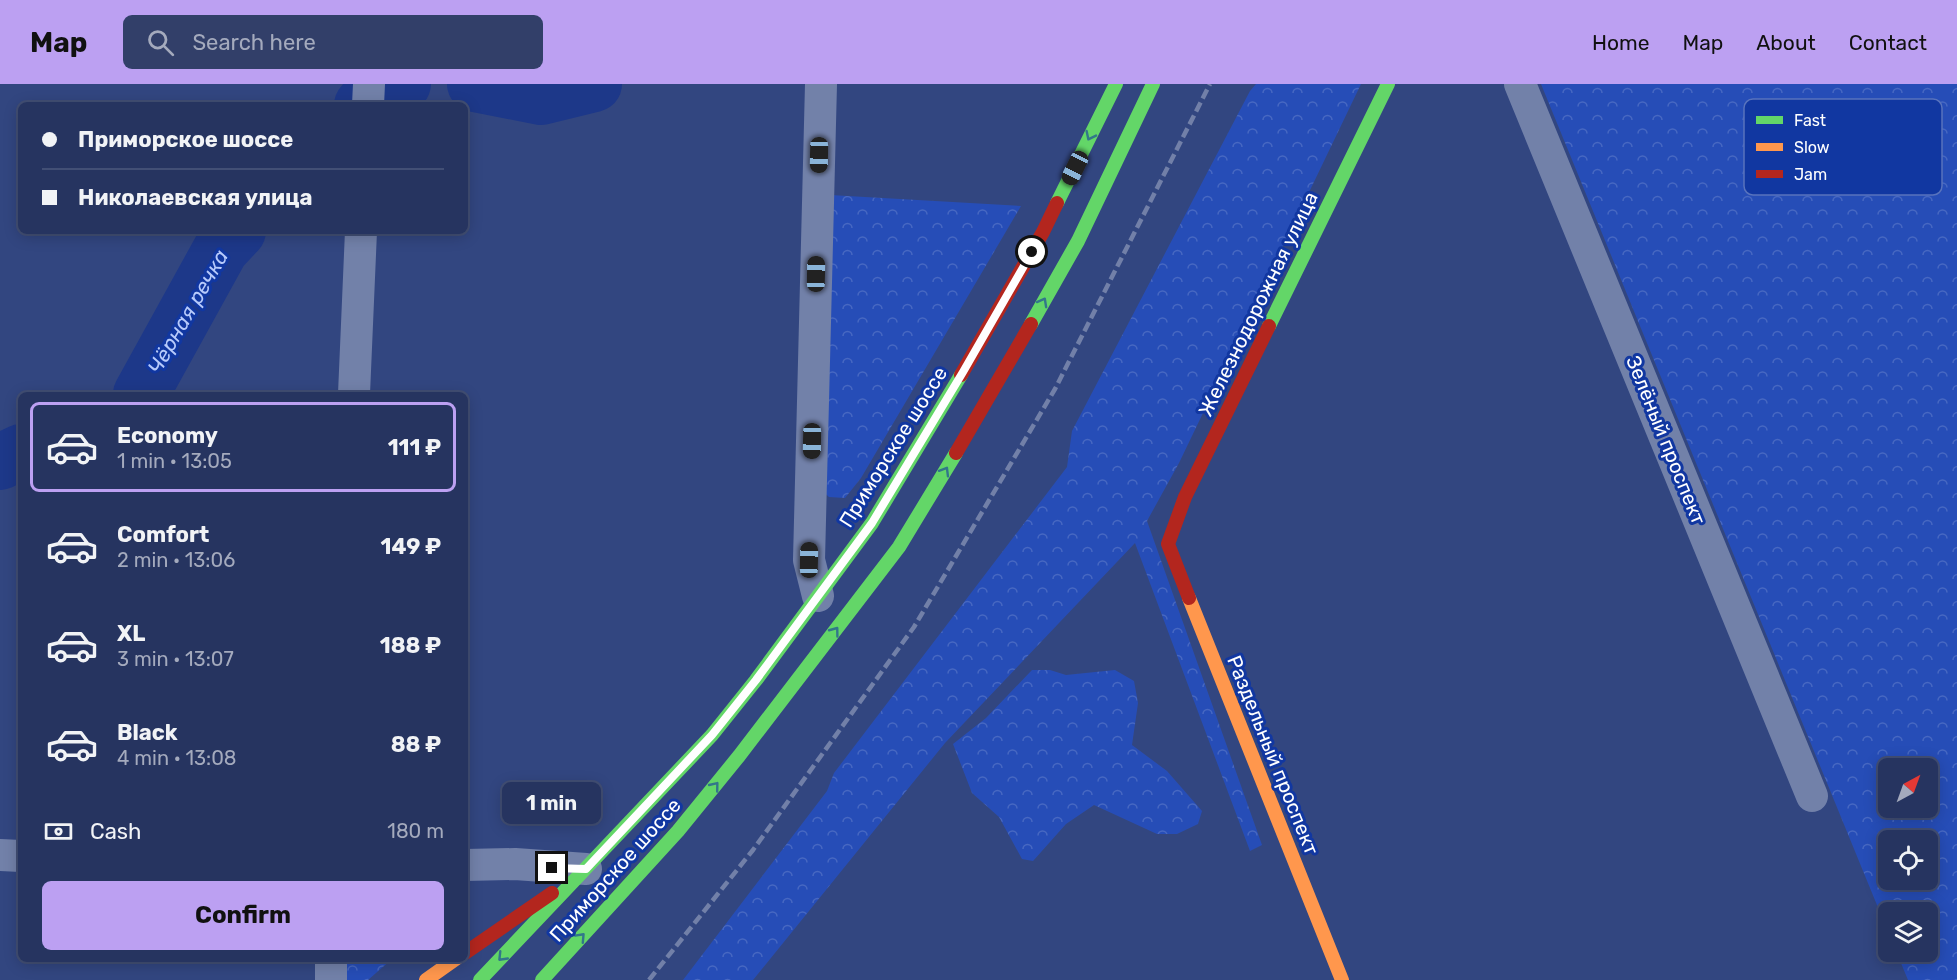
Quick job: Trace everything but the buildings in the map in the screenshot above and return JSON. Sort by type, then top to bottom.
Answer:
[{"type":"main road","name":"Приморское шоссе","points":[[480,980],[712,735],[756,680],[872,523],[963,372],[1043,232],[1116,84]]},
{"type":"main road","name":"Приморское шоссе","points":[[542,980],[693,813],[899,547],[995,388],[1077,241],[1153,84]]},
{"type":"main road","name":"Железнодорожная улица","points":[[1168,544],[1185,497],[1388,84]]},
{"type":"main road","name":"Раздельный проспект","points":[[1168,544],[1342,980]]},
{"type":"main road","points":[[468,951],[586,869]]},
{"type":"main road","points":[[426,980],[451,962]]},
{"type":"street","points":[[368,102],[369,84]]},
{"type":"street","points":[[818,596],[809,560],[821,84]]},
{"type":"street","name":"Зелёный проспект","points":[[1521,84],[1812,796]]},
{"type":"street","points":[[354,392],[361,234]]},
{"type":"street","points":[[0,855],[18,856]]},
{"type":"street","points":[[468,865],[515,864],[586,869]]},
{"type":"street","points":[[331,962],[331,980]]},
{"type":"green space","points":[[1256,84],[1361,84],[1179,463],[1147,521],[1262,845],[1250,851],[1135,543],[945,743],[753,980],[683,980],[827,791],[834,773],[1067,467],[1072,431],[1250,91]]},
{"type":"green space","points":[[1541,84],[1957,84],[1957,980],[1908,980],[1901,962],[1938,962],[1938,902],[1878,902],[1878,908]]},
{"type":"green space","points":[[830,195],[1021,206],[861,478],[845,498],[829,497],[817,486]]},
{"type":"green space","points":[[1032,670],[1050,670],[1066,675],[1115,670],[1134,681],[1138,703],[1132,745],[1167,771],[1202,811],[1198,824],[1177,834],[1157,834],[1094,805],[1066,824],[1033,861],[1022,859],[999,817],[972,793],[953,744],[986,718]]},
{"type":"green space","points":[[340,962],[389,962],[368,980],[342,980]]},
{"type":"waterway","name":"Чёрная речка","points":[[365,102],[376,90],[403,84]]},
{"type":"waterway","name":"Чёрная речка","points":[[475,84],[541,97],[594,84]]},
{"type":"waterway","name":"Чёрная речка","points":[[142,392],[221,249],[235,234]]},
{"type":"waterway","name":"Чёрная речка","points":[[0,462],[18,453]]},
{"type":"railway","points":[[649,980],[753,850],[914,627],[1055,389],[1210,84]]},
{"type":"traffic: fast","points":[[1057,203],[1116,84]]},
{"type":"traffic: fast","points":[[1031,324],[1078,241],[1153,84]]},
{"type":"traffic: fast","points":[[1269,326],[1388,84]]},
{"type":"traffic: fast","points":[[480,980],[712,735],[756,680],[872,523],[961,375]]},
{"type":"traffic: fast","points":[[542,980],[678,831],[739,756],[899,547],[956,453]]},
{"type":"traffic: slow","points":[[1189,598],[1342,980]]},
{"type":"traffic: slow","points":[[426,980],[451,962]]},
{"type":"traffic: jam","points":[[961,375],[1043,232],[1057,203]]},
{"type":"traffic: jam","points":[[956,453],[1031,324]]},
{"type":"traffic: jam","points":[[1189,598],[1168,544],[1185,497],[1269,326]]},
{"type":"traffic: jam","points":[[468,951],[552,893]]},
{"type":"route","points":[[552,868],[586,869],[712,735],[756,680],[872,523],[1032,252]]}]
